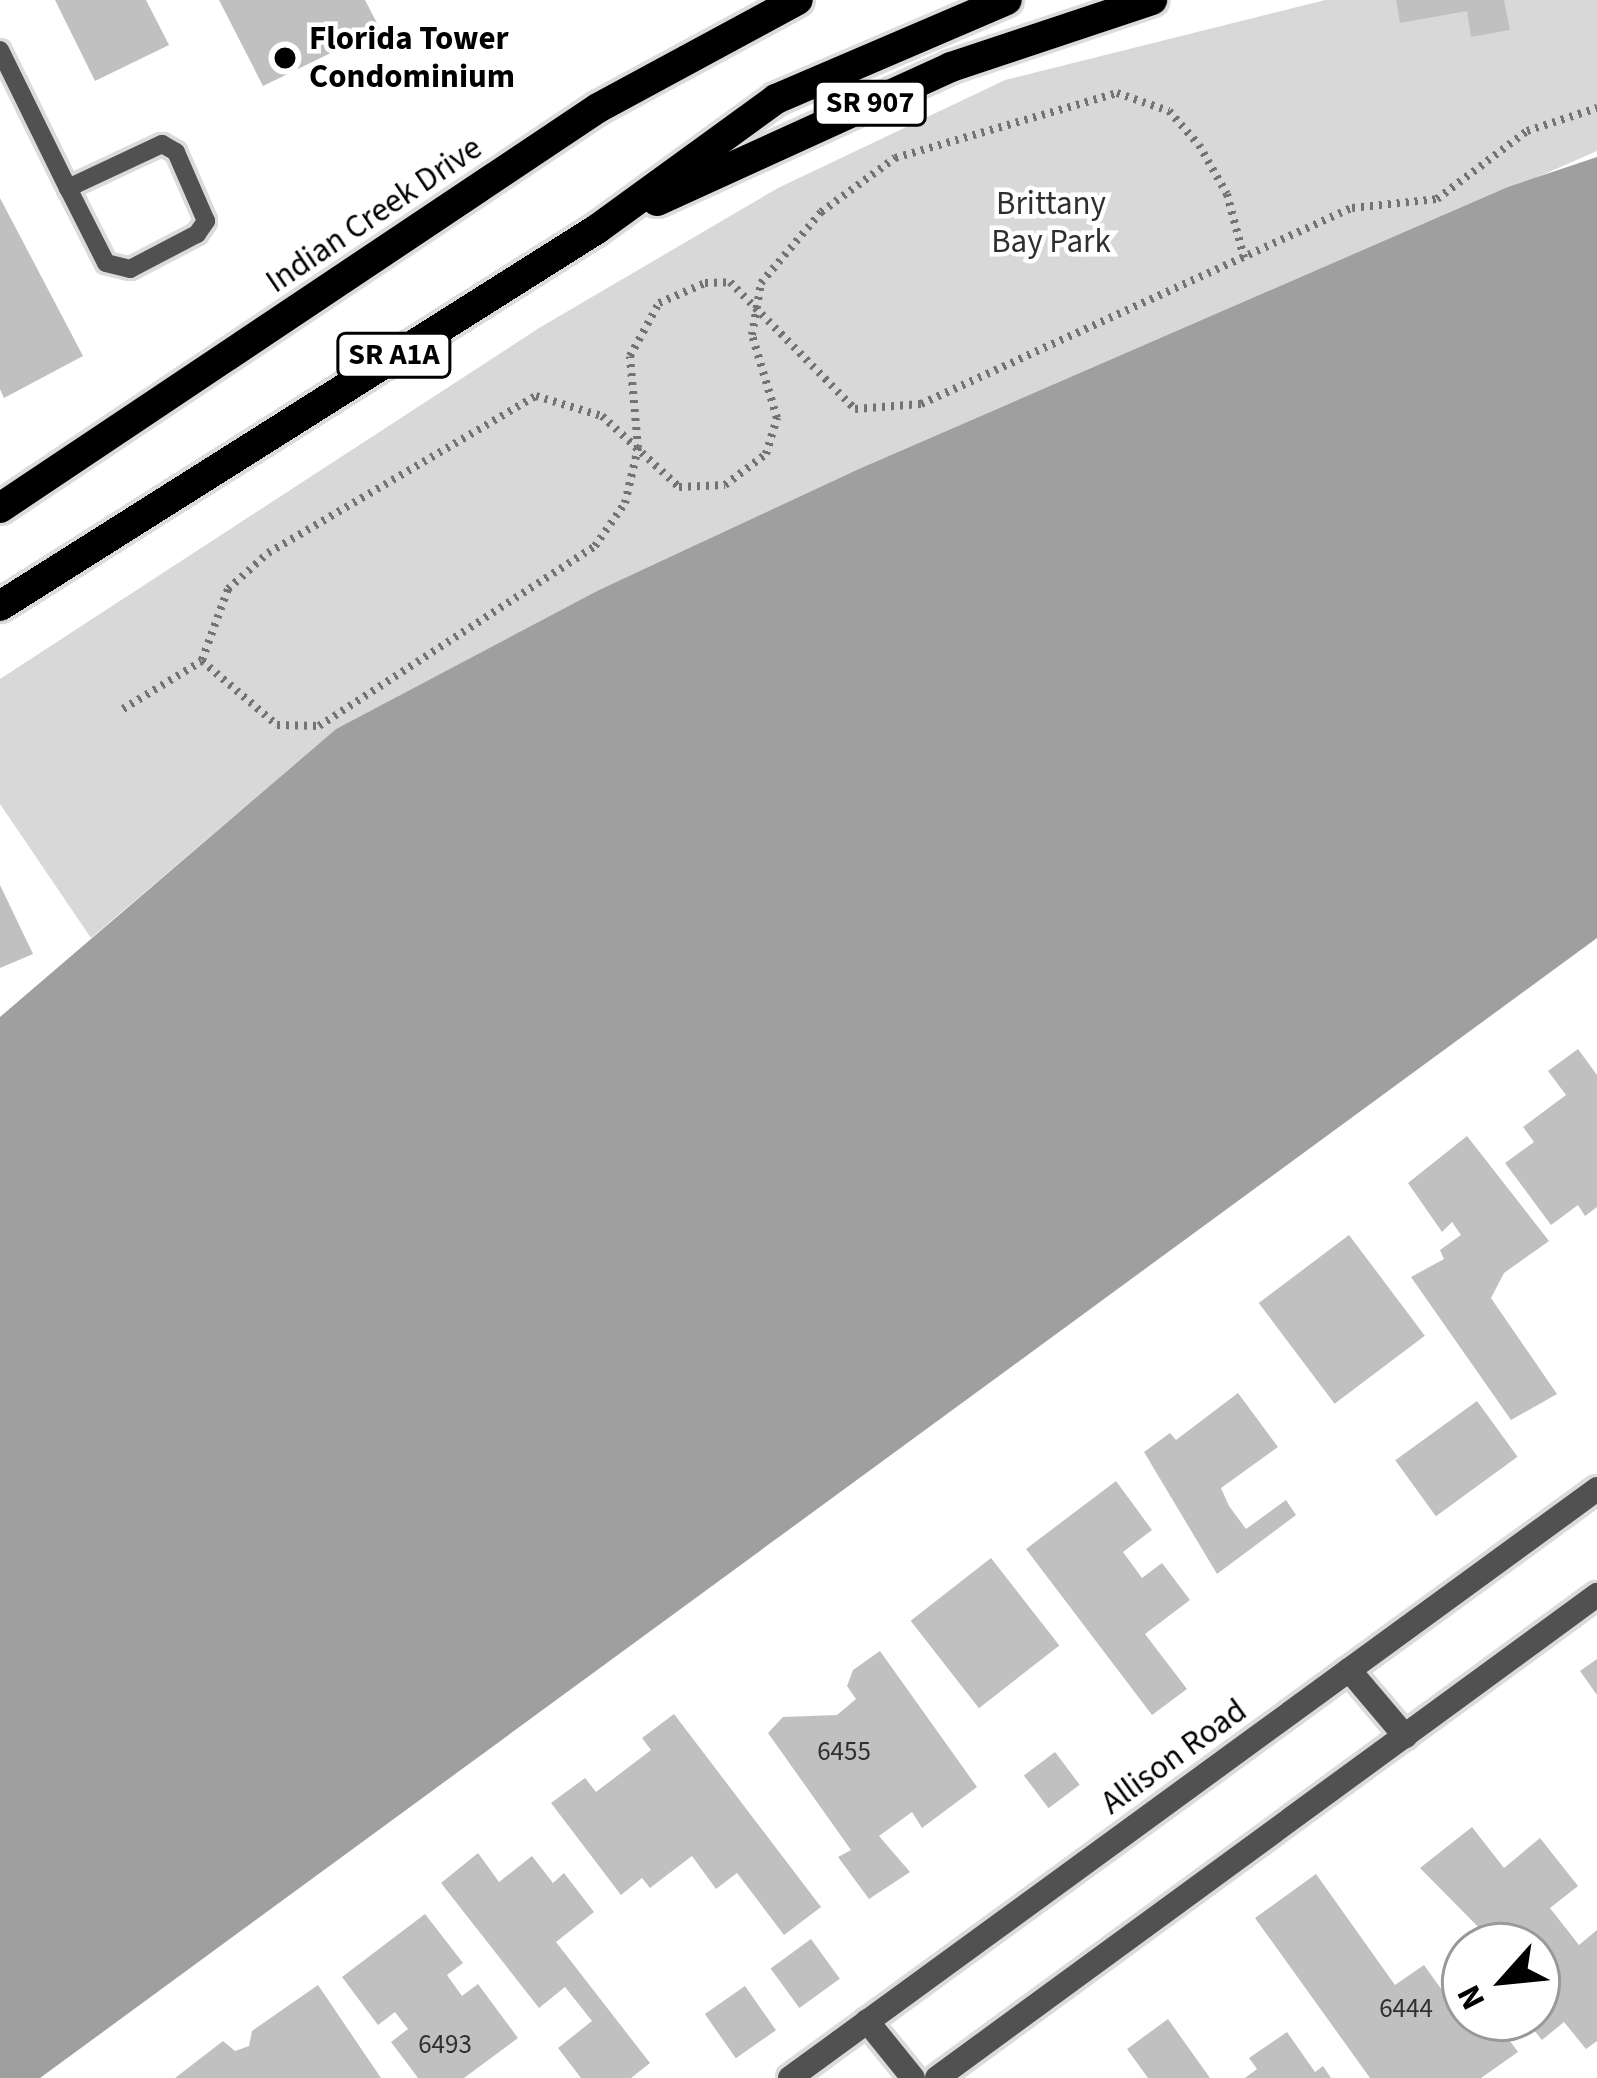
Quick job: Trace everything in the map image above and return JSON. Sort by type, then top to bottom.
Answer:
[{"type":"main road","name":"Indian Creek Drive","points":[[0,508],[598,108],[798,0]]},
{"type":"main road","name":"SR A1A","points":[[0,606],[597,229],[776,99],[1007,0]]},
{"type":"main road","name":"SR 907","points":[[597,229],[951,67],[1151,0]]},
{"type":"street","name":"Allison Road","points":[[790,2078],[1597,1489]]},
{"type":"street","points":[[937,2078],[1597,1595]]},
{"type":"street","points":[[1349,1670],[1405,1736]]},
{"type":"street","points":[[868,2021],[913,2078]]},
{"type":"lane","points":[[0,50],[68,188],[106,263],[118,270],[197,234],[206,221],[176,152],[162,144],[68,188]]},
{"type":"path","points":[[124,709],[202,661],[228,589],[268,553],[536,396],[602,416],[679,487],[725,485],[766,454],[777,418],[752,335],[761,283],[821,212],[895,158],[1117,93],[1169,111],[1199,145],[1226,194],[1244,258]]},
{"type":"path","points":[[202,661],[277,725],[319,726],[595,546],[625,503],[638,448],[630,356],[659,304],[730,282],[856,409],[873,413],[921,404],[1352,208],[1437,199],[1527,131],[1597,108]]},
{"type":"green space","name":"Brittany Bay Park","points":[[1325,0],[1597,0],[1597,151],[597,591],[336,729],[91,938],[0,804],[0,679],[539,328],[778,188],[1005,80]]},
{"type":"shaded area","points":[[1597,157],[1597,938],[40,2078],[0,2078],[0,1017],[336,729],[597,591],[859,469],[1508,187]]},
{"type":"building","points":[[55,0],[146,0],[169,45],[95,81]]},
{"type":"building","name":"Florida Tower Condominium","points":[[219,0],[365,0],[380,29],[263,86]]},
{"type":"building","points":[[1396,0],[1504,0],[1510,30],[1471,37],[1467,11],[1400,23]]},
{"type":"building","points":[[0,198],[83,356],[4,398],[0,389]]},
{"type":"building","points":[[0,885],[33,954],[0,968]]},
{"type":"building","points":[[1578,1049],[1597,1075],[1597,1207],[1585,1216],[1578,1205],[1551,1225],[1505,1163],[1534,1142],[1523,1127],[1566,1095],[1548,1071]]},
{"type":"building","points":[[1467,1136],[1549,1241],[1504,1273],[1491,1298],[1557,1394],[1511,1420],[1411,1277],[1444,1259],[1440,1250],[1461,1235],[1452,1222],[1442,1232],[1408,1183]]},
{"type":"building","points":[[1349,1235],[1425,1336],[1335,1404],[1259,1303]]},
{"type":"building","points":[[1238,1393],[1278,1447],[1221,1488],[1229,1506],[1246,1529],[1286,1500],[1296,1515],[1217,1574],[1144,1452],[1170,1433],[1176,1440]]},
{"type":"building","points":[[1477,1401],[1518,1457],[1436,1516],[1395,1460]]},
{"type":"building","points":[[1116,1481],[1152,1530],[1123,1552],[1142,1578],[1162,1563],[1190,1600],[1145,1634],[1187,1689],[1152,1715],[1026,1549]]},
{"type":"building","points":[[991,1558],[1059,1645],[979,1708],[911,1621]]},
{"type":"building","points":[[880,1651],[977,1787],[922,1828],[912,1812],[879,1836],[910,1872],[869,1899],[838,1857],[851,1850],[768,1733],[783,1717],[837,1715],[856,1699],[847,1686],[853,1670]]},
{"type":"building","points":[[1597,1659],[1597,1695],[1580,1671]]},
{"type":"building","points":[[674,1714],[821,1907],[784,1935],[737,1873],[716,1889],[692,1856],[650,1888],[642,1878],[621,1895],[551,1803],[585,1778],[596,1792],[651,1750],[642,1738]]},
{"type":"building","points":[[1055,1752],[1080,1785],[1049,1808],[1024,1775]]},
{"type":"building","points":[[1472,1827],[1504,1868],[1540,1838],[1578,1886],[1550,1908],[1561,1922],[1473,1922],[1420,1868]]},
{"type":"building","points":[[478,1853],[499,1882],[532,1856],[553,1883],[564,1873],[594,1912],[556,1942],[650,2063],[631,2078],[581,2078],[558,2048],[592,2021],[565,1987],[539,2008],[441,1883]]},
{"type":"building","points":[[1316,1874],[1395,1985],[1424,1965],[1441,1989],[1441,2042],[1511,2042],[1518,2052],[1481,2078],[1370,2078],[1255,1918]]},
{"type":"building","points":[[425,1914],[463,1963],[447,1975],[462,1996],[478,1984],[518,2038],[464,2078],[418,2078],[391,2042],[408,2029],[395,2012],[378,2025],[342,1977]]},
{"type":"building","points":[[1561,1922],[1579,1945],[1597,1930],[1597,2041],[1586,2049],[1564,2022],[1561,2024]]},
{"type":"building","points":[[811,1939],[840,1979],[799,2008],[771,1968]]},
{"type":"building","points":[[318,1985],[381,2078],[175,2078],[223,2041],[235,2051],[249,2046],[252,2031]]},
{"type":"building","points":[[745,1986],[776,2030],[736,2058],[705,2014]]},
{"type":"building","points":[[1168,2019],[1210,2078],[1148,2078],[1127,2049]]},
{"type":"building","points":[[1287,2032],[1315,2072],[1323,2066],[1331,2078],[1245,2078],[1257,2069],[1249,2058]]},
{"type":"place","name":"Florida Tower Condominium","points":[[285,58]]}]
